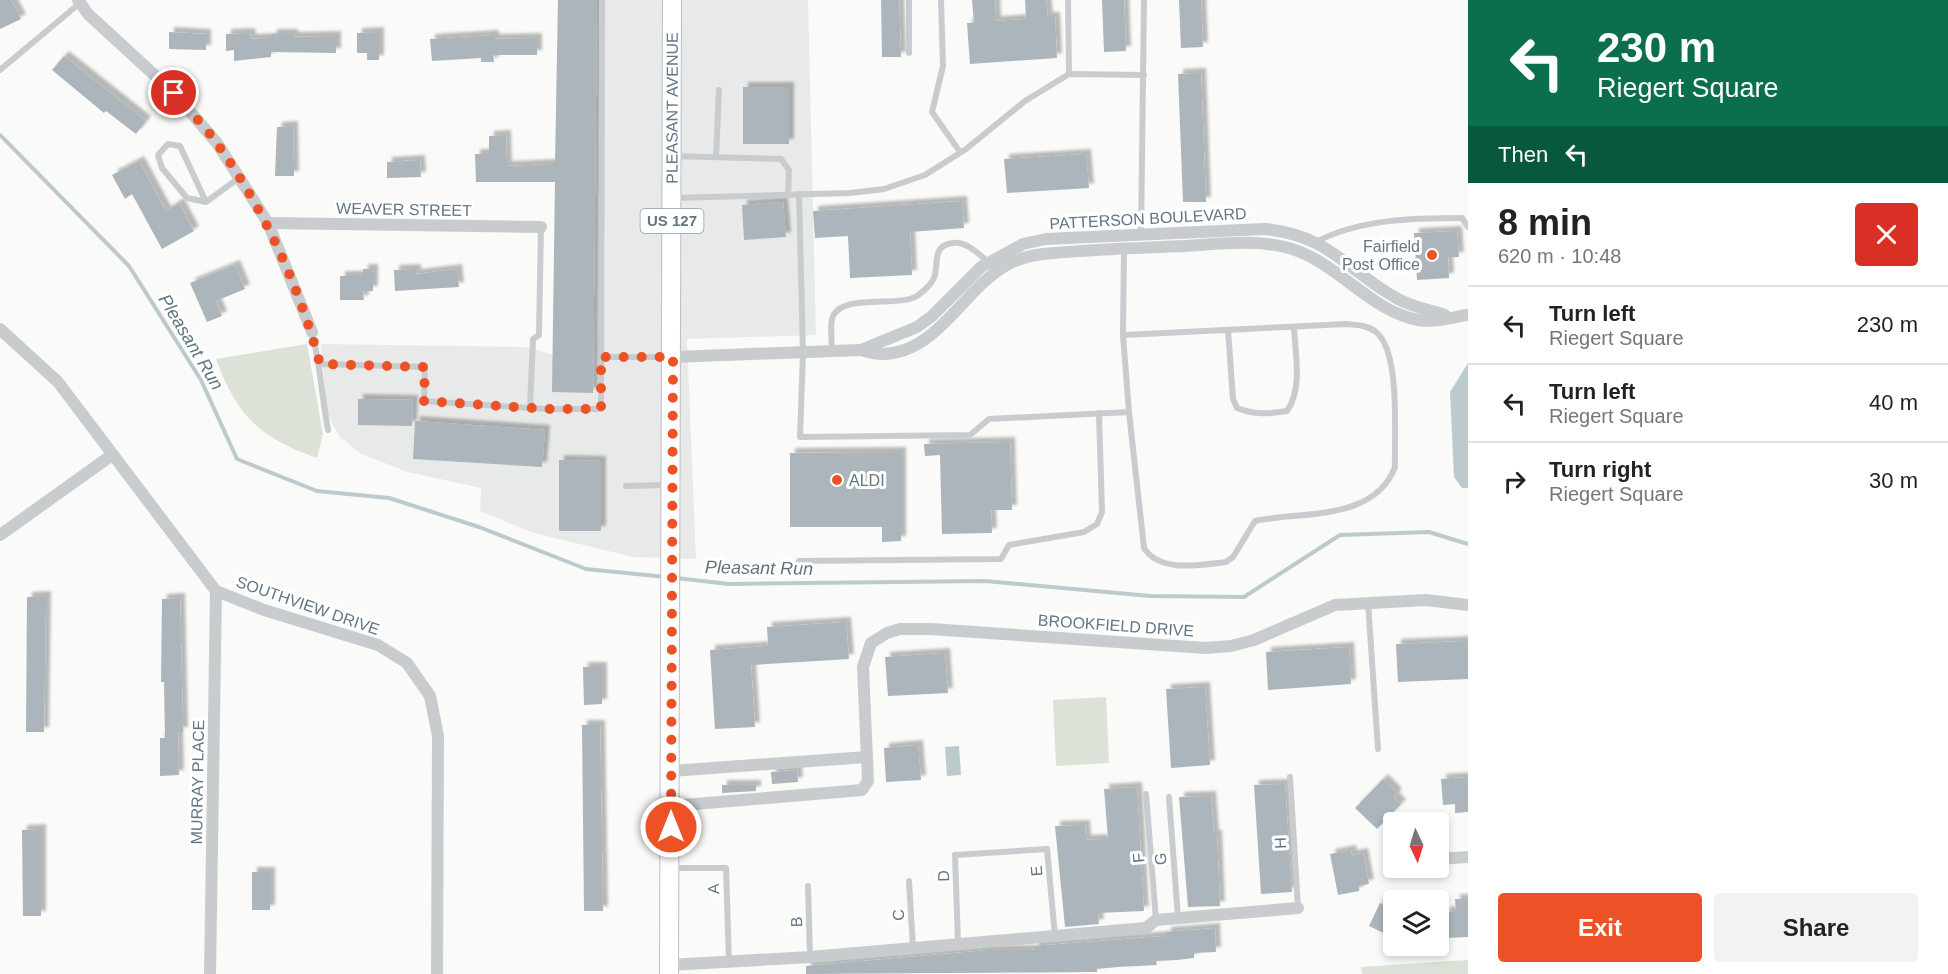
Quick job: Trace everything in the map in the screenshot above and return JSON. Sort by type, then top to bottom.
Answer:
[{"type":"main road","name":"PLEASANT AVENUE","points":[[669,970],[673,357],[672,0]]},
{"type":"street","points":[[79,1],[88,14],[174,93],[217,143],[268,223],[312,332]]},
{"type":"street","name":"WEAVER STREET","points":[[268,223],[541,227]]},
{"type":"street","name":"PATTERSON BOULEVARD","points":[[673,357],[860,350],[882,354],[918,344],[932,333],[992,267],[1023,244],[1046,239],[1142,234],[1265,229],[1284,231],[1316,242],[1335,252],[1395,297],[1451,317]]},
{"type":"street","name":"PATTERSON BOULEVARD","points":[[992,267],[1034,255],[1242,243],[1272,244],[1318,260],[1389,311],[1421,321],[1468,315]]},
{"type":"street","name":"SOUTHVIEW DRIVE","points":[[0,329],[58,382],[216,591],[264,610],[378,645],[407,663],[430,696],[438,736],[437,974]]},
{"type":"street","points":[[0,535],[112,455]]},
{"type":"street","name":"MURRAY PLACE","points":[[210,974],[216,591]]},
{"type":"street","name":"BROOKFIELD DRIVE","points":[[671,806],[855,792],[866,788],[868,781],[863,667],[871,643],[887,633],[900,629],[931,628],[1222,647],[1254,640],[1335,605],[1426,600],[1468,605]]},
{"type":"street","points":[[671,771],[867,757]]},
{"type":"street","points":[[1449,858],[1468,857]]},
{"type":"street","points":[[669,970],[958,943],[1055,937],[1146,928],[1156,920],[1298,908]]},
{"type":"lane","points":[[320,364],[425,367],[424,401],[530,408],[601,409],[602,0]]},
{"type":"lane","points":[[909,0],[909,53]]},
{"type":"lane","points":[[941,0],[943,66],[932,112],[960,152]]},
{"type":"lane","points":[[1068,0],[1069,74]]},
{"type":"lane","points":[[1141,248],[1144,0]]},
{"type":"lane","points":[[0,70],[79,1]]},
{"type":"lane","points":[[672,198],[788,195],[884,189],[925,175],[1001,123],[1025,101],[1069,74],[1144,75]]},
{"type":"lane","points":[[716,157],[719,90]]},
{"type":"lane","points":[[206,202],[180,146],[168,144],[158,155],[162,168],[187,198],[206,202],[239,178]]},
{"type":"lane","points":[[672,156],[781,159],[789,170],[788,195]]},
{"type":"lane","points":[[799,194],[803,353],[800,437],[970,435],[989,419],[1129,412]]},
{"type":"lane","points":[[1316,242],[1336,231],[1428,218],[1462,218],[1468,226]]},
{"type":"lane","points":[[530,408],[533,339],[539,335],[541,227]]},
{"type":"lane","points":[[1123,335],[1294,327],[1363,326],[1375,331],[1390,353],[1395,467],[1388,483],[1366,499],[1322,515],[1255,521],[1233,557],[1226,562],[1164,564],[1157,562],[1144,548],[1129,412],[1123,335],[1124,235]]},
{"type":"lane","points":[[832,351],[832,319],[837,310],[853,303],[907,301],[917,296],[932,282],[935,275],[936,255],[945,245],[955,242],[964,245],[992,267]]},
{"type":"lane","points":[[1228,330],[1233,399],[1237,408],[1266,415],[1287,411],[1293,402],[1296,386],[1294,327]]},
{"type":"lane","points":[[312,332],[320,364],[322,398],[328,430]]},
{"type":"lane","points":[[601,357],[673,357]]},
{"type":"lane","points":[[798,561],[1001,560],[1009,545],[1084,532],[1096,524],[1102,512],[1099,413]]},
{"type":"lane","points":[[626,486],[672,485]]},
{"type":"lane","points":[[1368,602],[1378,748]]},
{"type":"lane","name":"H","points":[[1290,777],[1298,908]]},
{"type":"lane","name":"F","points":[[1146,794],[1156,920]]},
{"type":"lane","name":"G","points":[[1169,797],[1178,918]]},
{"type":"lane","name":"E","points":[[1002,852],[1047,849],[1055,937]]},
{"type":"lane","name":"D","points":[[958,943],[956,855],[1002,852]]},
{"type":"lane","name":"A","points":[[671,868],[726,868],[729,964]]},
{"type":"lane","name":"C","points":[[909,881],[913,947]]},
{"type":"lane","name":"B","points":[[808,886],[810,957]]},
{"type":"shaded area","points":[[558,0],[808,0],[816,335],[687,339],[696,559],[633,557],[534,533],[480,511],[481,488],[408,472],[361,454],[339,436],[327,413],[321,344],[527,347],[553,355]]},
{"type":"shaded area","points":[[307,344],[323,434],[317,458],[280,442],[253,422],[232,395],[216,359]]},
{"type":"shaded area","points":[[1468,363],[1468,488],[1462,488],[1454,477],[1450,392]]},
{"type":"shaded area","points":[[1106,697],[1109,763],[1056,766],[1053,700]]},
{"type":"shaded area","points":[[959,746],[961,775],[947,776],[945,747]]},
{"type":"shaded area","points":[[1468,960],[1468,974],[1362,974],[1361,967]]},
{"type":"building","points":[[0,0],[11,0],[21,19],[0,29]]},
{"type":"building","points":[[558,0],[597,0],[593,393],[552,392],[555,182],[476,182],[475,154],[489,154],[489,136],[506,135],[507,166],[555,164]]},
{"type":"building","points":[[881,0],[899,0],[901,57],[882,57]]},
{"type":"building","points":[[972,0],[995,0],[996,21],[1026,19],[1025,0],[1046,0],[1048,17],[1055,17],[1057,58],[970,64],[967,23],[974,23]]},
{"type":"building","points":[[1102,0],[1124,0],[1126,51],[1104,52]]},
{"type":"building","points":[[1179,0],[1201,0],[1203,47],[1181,48]]},
{"type":"building","points":[[169,32],[206,34],[206,50],[169,49]]},
{"type":"building","points":[[379,32],[379,60],[367,60],[367,53],[357,53],[357,33]]},
{"type":"building","points":[[250,33],[251,39],[272,38],[272,34],[293,34],[293,37],[336,36],[336,53],[271,52],[271,57],[234,61],[234,50],[226,51],[226,34]]},
{"type":"building","points":[[494,35],[494,39],[537,38],[537,55],[493,55],[494,62],[481,62],[481,58],[432,61],[430,39]]},
{"type":"building","points":[[64,56],[146,121],[136,134],[106,111],[104,113],[52,70]]},
{"type":"building","points":[[1201,73],[1206,202],[1183,202],[1178,74]]},
{"type":"building","points":[[743,87],[789,87],[789,144],[743,144]]},
{"type":"building","points":[[293,126],[294,176],[275,176],[277,127]]},
{"type":"building","points":[[1086,154],[1089,188],[1007,193],[1004,159]]},
{"type":"building","points":[[420,160],[421,177],[387,178],[387,162]]},
{"type":"building","points":[[139,161],[166,211],[179,203],[194,231],[162,249],[132,194],[125,199],[112,175]]},
{"type":"building","points":[[962,201],[964,228],[910,232],[912,275],[850,278],[848,236],[815,238],[813,211]]},
{"type":"building","points":[[783,202],[786,237],[744,240],[742,205]]},
{"type":"building","points":[[1457,231],[1459,257],[1448,257],[1449,278],[1417,280],[1414,233]]},
{"type":"building","points":[[235,265],[245,289],[216,301],[222,316],[207,322],[190,283]]},
{"type":"building","points":[[363,269],[373,269],[373,291],[363,291],[364,300],[340,300],[340,276],[363,276]]},
{"type":"building","points":[[416,269],[416,274],[457,269],[459,287],[395,291],[394,270]]},
{"type":"building","points":[[358,399],[413,400],[412,426],[358,425]]},
{"type":"building","points":[[415,421],[545,430],[542,467],[413,459]]},
{"type":"building","points":[[1010,442],[1012,510],[991,510],[992,533],[942,534],[940,455],[925,456],[924,444]]},
{"type":"building","points":[[901,452],[901,541],[882,542],[882,527],[790,527],[790,453]]},
{"type":"building","points":[[559,460],[601,461],[601,531],[559,531]]},
{"type":"building","points":[[46,596],[44,732],[26,732],[27,597]]},
{"type":"building","points":[[180,598],[183,732],[178,732],[179,775],[160,776],[160,738],[165,738],[164,682],[161,682],[162,599]]},
{"type":"building","points":[[846,622],[849,659],[751,665],[755,727],[715,729],[710,650],[768,646],[767,627]]},
{"type":"building","points":[[1468,641],[1468,679],[1398,682],[1396,644]]},
{"type":"building","points":[[1349,647],[1351,684],[1268,690],[1266,652]]},
{"type":"building","points":[[945,653],[948,693],[888,696],[885,657]]},
{"type":"building","points":[[583,667],[602,667],[602,704],[584,705]]},
{"type":"building","points":[[1205,687],[1210,765],[1171,768],[1166,689]]},
{"type":"building","points":[[582,725],[600,725],[603,911],[584,911]]},
{"type":"building","points":[[918,745],[921,780],[886,782],[884,748]]},
{"type":"building","points":[[797,770],[798,782],[772,784],[771,772]]},
{"type":"building","points":[[1468,777],[1468,812],[1455,813],[1455,804],[1443,805],[1441,779]]},
{"type":"building","points":[[1383,779],[1397,793],[1394,797],[1401,804],[1393,812],[1383,812],[1383,823],[1377,829],[1355,808]]},
{"type":"building","points":[[1285,784],[1292,892],[1261,894],[1254,785]]},
{"type":"building","points":[[722,785],[756,785],[756,791],[722,793]]},
{"type":"building","points":[[1137,787],[1144,911],[1098,913],[1099,924],[1065,927],[1055,826],[1085,825],[1086,840],[1108,839],[1104,789]]},
{"type":"building","points":[[1211,796],[1214,835],[1217,835],[1220,906],[1188,907],[1179,797]]},
{"type":"building","points":[[41,829],[41,916],[23,916],[22,830]]},
{"type":"building","points":[[1351,850],[1352,855],[1363,853],[1369,884],[1359,886],[1359,891],[1338,895],[1330,854]]},
{"type":"building","points":[[252,872],[270,872],[270,910],[252,910]]},
{"type":"building","points":[[1455,899],[1468,899],[1468,937],[1449,938],[1449,912],[1456,911]]},
{"type":"building","points":[[1380,903],[1383,904],[1383,933],[1369,926]]},
{"type":"building","points":[[1215,928],[1216,952],[1194,953],[1194,958],[1156,961],[1157,965],[1097,969],[1097,972],[806,974],[806,966],[989,950],[1034,950],[1033,946],[1166,936],[1166,932]]},
{"type":"waterway","name":"Pleasant Run","points":[[0,135],[129,266],[201,380],[237,459],[317,491],[389,498],[479,527],[586,569],[666,577]]},
{"type":"waterway","name":"Pleasant Run","points":[[676,578],[729,584],[985,581],[1150,596],[1244,597],[1340,535],[1429,532],[1468,544]]},
{"type":"place","name":"Fairfield Post Office","points":[[1432,255]]},
{"type":"place","name":"ALDI","points":[[837,480]]},
{"type":"route","points":[[174,93],[217,143],[268,223],[312,332],[320,364],[425,367],[424,401],[546,409],[601,409],[601,357],[673,357],[671,827]]}]
